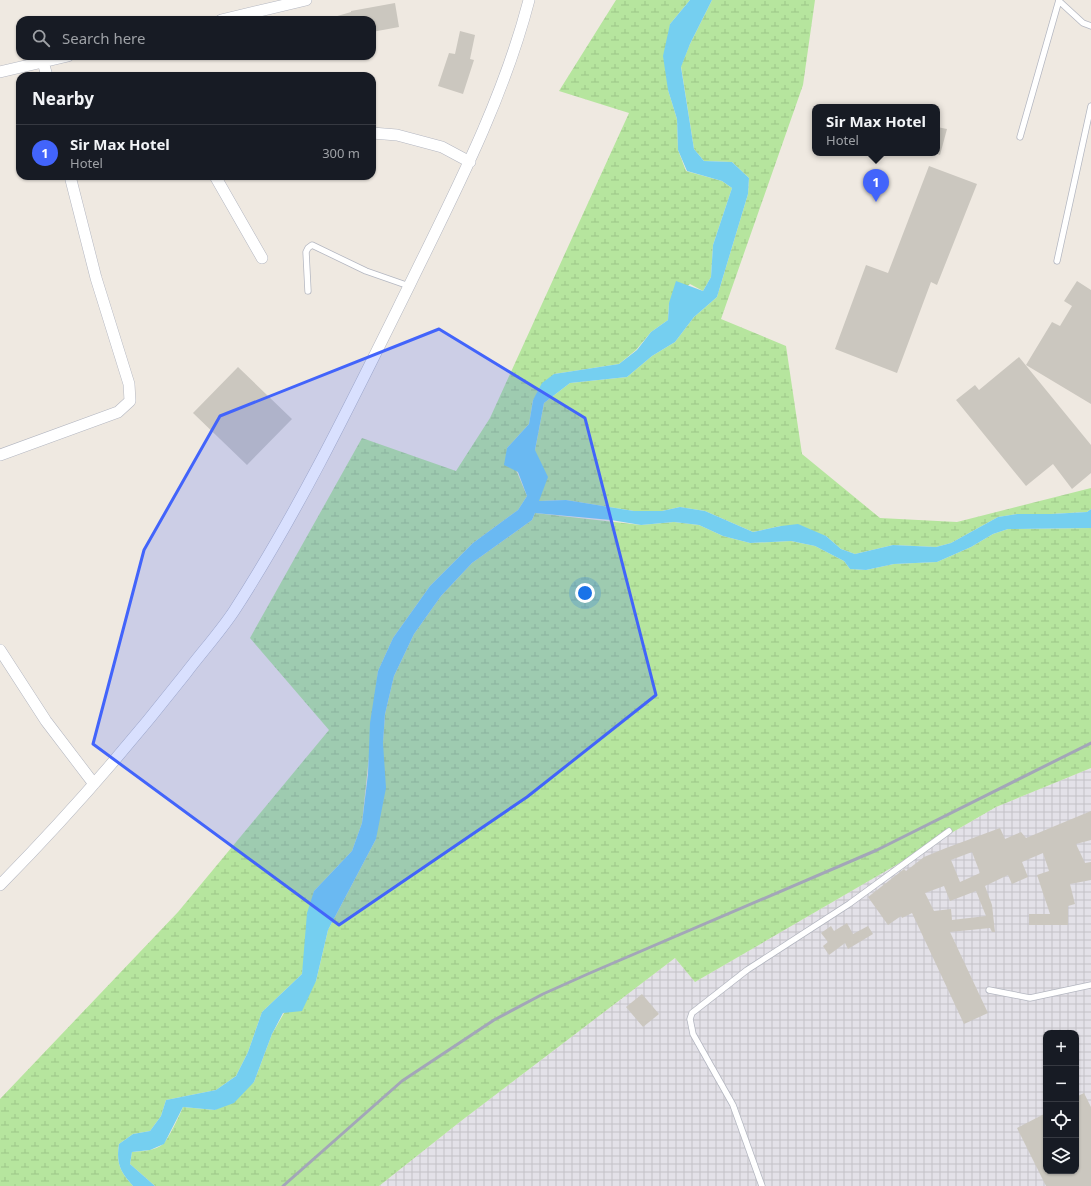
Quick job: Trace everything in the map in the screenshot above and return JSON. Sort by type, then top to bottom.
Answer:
[{"type":"street","points":[[238,16],[306,0]]},
{"type":"street","points":[[0,885],[94,784],[158,709],[233,612],[287,522],[333,436],[470,162],[500,88],[529,0]]},
{"type":"street","points":[[0,72],[52,60]]},
{"type":"street","points":[[44,62],[46,72]]},
{"type":"street","points":[[376,133],[397,135],[442,147],[470,162]]},
{"type":"street","points":[[0,455],[118,412],[130,401],[129,384],[96,278],[71,180]]},
{"type":"street","points":[[216,180],[262,258]]},
{"type":"street","points":[[0,652],[46,721],[94,784]]},
{"type":"lane","points":[[1020,137],[1059,1],[1083,23],[1091,26]]},
{"type":"lane","points":[[1057,261],[1091,106]]},
{"type":"lane","points":[[308,291],[306,252],[312,245],[366,271],[409,286]]},
{"type":"lane","points":[[762,1186],[733,1105],[693,1034],[690,1019],[692,1013],[747,970],[849,904],[949,831]]},
{"type":"lane","points":[[989,990],[1030,998],[1091,986]]},
{"type":"highlighted area","points":[[439,329],[585,418],[656,695],[527,797],[339,925],[93,744],[144,550],[220,416]]},
{"type":"shaded area","points":[[1091,768],[1091,1186],[379,1186],[461,1121],[675,958],[695,982],[996,807]]},
{"type":"green space","points":[[616,0],[690,0],[670,24],[668,90],[677,119],[678,150],[686,171],[722,181],[732,188],[713,245],[711,277],[703,291],[690,284],[669,303],[668,320],[651,332],[636,350],[619,364],[554,374],[533,400],[529,424],[507,448],[527,496],[518,510],[473,543],[430,586],[393,638],[378,671],[362,823],[352,851],[314,891],[302,974],[262,1012],[248,1052],[236,1076],[216,1090],[166,1100],[161,1116],[150,1131],[133,1134],[119,1144],[118,1157],[120,1167],[133,1186],[0,1186],[0,1099],[178,912],[329,730],[250,638],[362,438],[456,471],[490,418],[629,113],[559,91]]},
{"type":"green space","points":[[712,0],[815,0],[803,85],[721,319],[786,346],[802,454],[880,518],[957,522],[1091,488],[1091,509],[1087,512],[1017,514],[998,517],[951,543],[936,547],[893,545],[855,554],[841,549],[826,536],[781,526],[753,532],[705,511],[680,507],[662,511],[634,511],[566,500],[539,501],[535,450],[544,403],[570,383],[627,377],[652,356],[675,342],[694,317],[717,297],[748,194],[749,178],[732,162],[704,161],[694,149],[681,66],[690,44]]},
{"type":"green space","points":[[535,513],[641,525],[674,522],[699,525],[723,536],[750,543],[791,541],[815,546],[844,561],[850,569],[866,570],[894,564],[937,562],[971,547],[993,534],[1008,529],[1091,528],[1091,768],[996,807],[695,982],[675,958],[461,1121],[379,1186],[155,1186],[130,1164],[132,1152],[152,1149],[163,1144],[171,1132],[183,1107],[215,1110],[254,1082],[272,1034],[284,1013],[316,981],[328,930],[376,839],[385,714],[394,676],[414,634],[441,596],[472,563],[532,520]]},
{"type":"water","points":[[690,0],[712,0],[690,44],[681,67],[694,149],[704,161],[732,162],[749,178],[748,194],[717,297],[694,317],[675,342],[652,356],[627,377],[570,383],[544,403],[535,450],[548,477],[539,501],[566,500],[634,511],[662,511],[680,507],[705,511],[753,532],[798,524],[826,536],[841,549],[855,554],[893,545],[936,547],[951,543],[998,517],[1017,514],[1087,512],[1091,509],[1091,528],[1008,529],[993,534],[971,547],[937,562],[894,564],[866,570],[850,569],[844,561],[815,546],[791,541],[750,543],[723,536],[699,525],[674,522],[641,525],[611,520],[535,513],[532,520],[472,563],[441,596],[414,634],[394,676],[385,714],[383,743],[386,788],[376,839],[328,930],[316,981],[302,1011],[283,1013],[272,1034],[254,1082],[234,1103],[215,1110],[183,1107],[164,1144],[150,1150],[132,1152],[130,1164],[155,1186],[133,1186],[120,1167],[118,1157],[119,1144],[133,1134],[150,1131],[161,1116],[166,1100],[216,1090],[236,1076],[248,1052],[262,1012],[302,974],[307,913],[314,891],[352,851],[362,823],[368,774],[370,723],[378,671],[393,638],[430,586],[473,543],[518,510],[527,496],[518,472],[504,465],[507,448],[529,424],[533,400],[542,383],[554,374],[619,364],[637,350],[651,332],[668,320],[669,303],[676,281],[703,291],[711,277],[713,245],[732,188],[722,181],[687,171],[678,150],[677,119],[668,90],[663,56],[670,24]]},
{"type":"building","points":[[395,3],[399,27],[376,31],[376,16],[337,16],[351,11]]},
{"type":"building","points":[[460,31],[475,35],[470,59],[474,60],[463,94],[438,86],[449,53],[455,54]]},
{"type":"building","points":[[940,128],[947,129],[940,155]]},
{"type":"building","points":[[929,166],[977,184],[937,285],[931,282],[897,373],[835,349],[866,265],[888,273]]},
{"type":"building","points":[[1077,281],[1091,290],[1091,404],[1026,365],[1052,322],[1060,326],[1072,306],[1064,301]]},
{"type":"building","points":[[1019,357],[1091,445],[1091,473],[1072,489],[1053,464],[1026,486],[956,400],[975,385],[979,390]]},
{"type":"building","points":[[238,367],[292,419],[247,465],[193,413]]},
{"type":"building","points":[[1091,811],[1091,840],[1076,844],[1085,863],[1091,862],[1091,880],[1070,884],[1075,904],[1068,906],[1068,925],[1029,925],[1029,914],[1050,914],[1037,875],[1049,871],[1043,853],[1022,862],[1028,877],[1012,884],[1008,875],[985,886],[992,905],[995,932],[992,932],[990,928],[950,932],[988,1013],[964,1024],[912,913],[902,918],[901,916],[888,925],[868,897],[904,869],[906,871],[924,857],[946,848],[1000,828],[1005,839],[1021,832],[1026,838]],"holes":[[[972,852],[980,873],[960,882],[951,860]],[[944,886],[950,901],[976,891],[986,916],[952,920],[951,909],[934,911],[925,893]]]},
{"type":"building","points":[[847,923],[853,934],[868,926],[873,934],[848,949],[845,943],[829,955],[823,946],[828,942],[821,933],[831,926],[834,931]]},
{"type":"building","points":[[642,994],[659,1014],[643,1027],[626,1007]]},
{"type":"building","points":[[1084,1093],[1091,1107],[1091,1186],[1046,1186],[1017,1128],[1043,1115],[1043,1174],[1079,1174],[1079,1096]]},
{"type":"railway","points":[[283,1186],[402,1081],[494,1020],[543,994],[590,973],[877,850],[1091,743]]},
{"type":"place","name":"Sir Max Hotel","points":[[876,202]]}]
